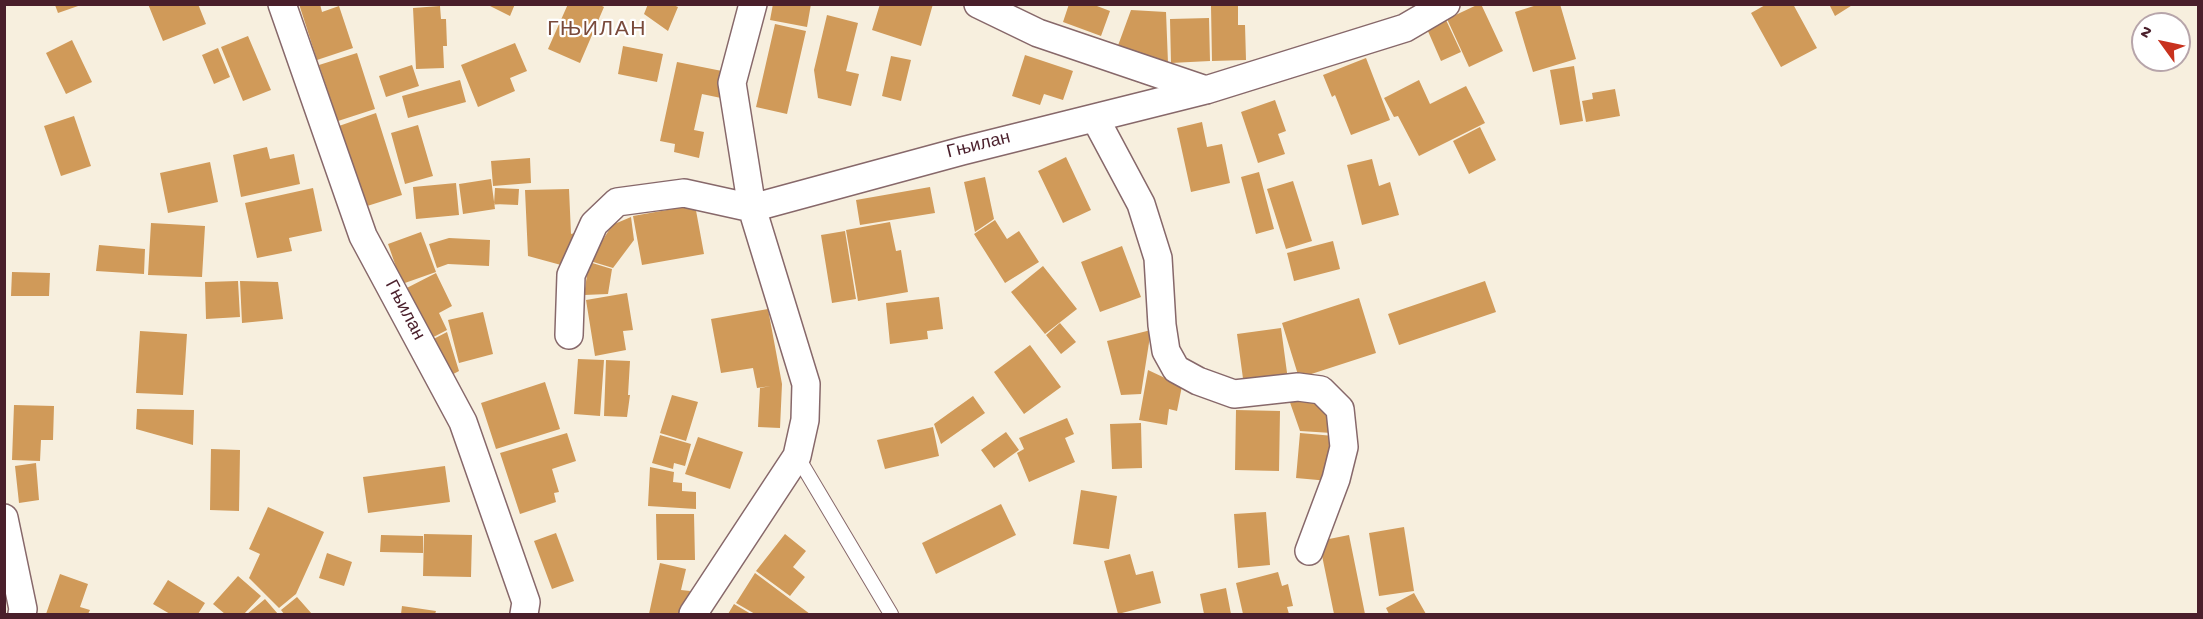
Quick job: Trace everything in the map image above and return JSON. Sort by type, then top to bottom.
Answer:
[{"type":"street","name":"Гњилан","points":[[282,4],[363,236],[463,422],[526,602],[524,615]]},
{"type":"street","points":[[693,615],[797,456],[805,420],[806,384],[752,208],[732,83],[753,4]]},
{"type":"street","points":[[978,4],[1038,33],[1206,90]]},
{"type":"street","name":"Гњилан","points":[[569,335],[571,275],[594,224],[617,202],[684,193],[752,208],[962,151],[1206,90],[1405,28],[1446,4]]},
{"type":"street","points":[[1095,118],[1141,204],[1158,258],[1166,351],[1176,369],[1198,381],[1234,394],[1298,387],[1322,390],[1340,409],[1344,447],[1309,551]]},
{"type":"street","points":[[4,518],[23,609],[22,615]]},
{"type":"lane","points":[[797,456],[891,615]]},
{"type":"building","points":[[148,4],[198,4],[206,24],[163,41]]},
{"type":"building","points":[[299,4],[320,4],[322,12],[339,6],[353,48],[317,60]]},
{"type":"building","points":[[486,4],[515,4],[510,16]]},
{"type":"building","points":[[568,4],[598,4],[604,7],[580,63],[548,49]]},
{"type":"building","points":[[648,4],[671,4],[678,7],[668,31],[644,14]]},
{"type":"building","points":[[773,4],[811,4],[807,27],[770,20]]},
{"type":"building","points":[[880,4],[933,4],[921,46],[872,30]]},
{"type":"building","points":[[1069,4],[1098,4],[1097,6],[1110,11],[1101,36],[1063,22]]},
{"type":"building","points":[[1479,4],[1503,51],[1469,67],[1447,19]]},
{"type":"building","points":[[1540,4],[1560,4],[1576,59],[1533,72],[1515,12]]},
{"type":"building","points":[[1767,4],[1793,4],[1817,48],[1781,67],[1751,13]]},
{"type":"building","points":[[1829,4],[1854,4],[1835,16]]},
{"type":"building","points":[[55,5],[81,5],[58,13]]},
{"type":"building","points":[[1238,5],[1238,25],[1245,25],[1246,60],[1212,61],[1211,6]]},
{"type":"building","points":[[440,6],[441,19],[446,19],[447,46],[443,46],[444,68],[416,69],[413,8]]},
{"type":"building","points":[[1131,10],[1166,12],[1168,63],[1116,51]]},
{"type":"building","points":[[827,15],[858,23],[846,71],[859,74],[851,106],[818,98],[814,70]]},
{"type":"building","points":[[1209,18],[1210,61],[1171,63],[1170,19]]},
{"type":"building","points":[[1446,20],[1461,52],[1441,61],[1427,29]]},
{"type":"building","points":[[775,24],[806,31],[787,114],[756,107]]},
{"type":"building","points":[[248,36],[271,90],[243,101],[221,47]]},
{"type":"building","points":[[72,40],[92,82],[66,94],[46,53]]},
{"type":"building","points":[[515,43],[527,71],[510,78],[515,91],[478,107],[461,65]]},
{"type":"building","points":[[623,46],[663,54],[657,82],[618,74]]},
{"type":"building","points":[[218,48],[230,77],[214,84],[202,55]]},
{"type":"building","points":[[357,53],[375,109],[338,121],[319,65]]},
{"type":"building","points":[[1025,55],[1073,71],[1063,100],[1044,94],[1040,105],[1012,96]]},
{"type":"building","points":[[891,56],[911,60],[901,101],[882,96]]},
{"type":"building","points":[[1366,58],[1390,120],[1351,135],[1335,95],[1332,97],[1323,75]]},
{"type":"building","points":[[677,62],[727,72],[721,98],[702,94],[694,130],[704,132],[699,158],[674,152],[675,144],[660,141]]},
{"type":"building","points":[[412,65],[419,86],[386,97],[379,76]]},
{"type":"building","points":[[1574,66],[1583,121],[1560,125],[1550,70]]},
{"type":"building","points":[[460,80],[466,102],[408,118],[402,96]]},
{"type":"building","points":[[1419,80],[1430,104],[1466,86],[1485,123],[1419,156],[1398,116],[1394,117],[1384,98]]},
{"type":"building","points":[[1615,89],[1620,116],[1586,122],[1582,101],[1593,99],[1592,93]]},
{"type":"building","points":[[1275,100],[1286,131],[1278,134],[1285,154],[1258,163],[1241,112]]},
{"type":"building","points":[[376,113],[402,195],[364,207],[339,126]]},
{"type":"building","points":[[74,116],[91,166],[61,176],[44,126]]},
{"type":"building","points":[[1202,122],[1207,147],[1222,144],[1230,183],[1191,192],[1177,128]]},
{"type":"building","points":[[418,125],[433,176],[405,184],[391,133]]},
{"type":"building","points":[[1480,127],[1496,160],[1469,174],[1453,141]]},
{"type":"building","points":[[267,147],[270,159],[294,154],[300,184],[241,197],[233,155]]},
{"type":"building","points":[[1066,157],[1091,210],[1063,223],[1038,171]]},
{"type":"building","points":[[530,158],[531,183],[493,186],[491,161]]},
{"type":"building","points":[[1372,159],[1379,186],[1390,182],[1399,215],[1362,225],[1347,165]]},
{"type":"building","points":[[210,162],[218,202],[168,213],[160,173]]},
{"type":"building","points":[[1259,172],[1274,229],[1256,234],[1241,177]]},
{"type":"building","points":[[985,177],[994,219],[975,232],[964,182]]},
{"type":"building","points":[[491,179],[495,209],[463,214],[459,184]]},
{"type":"building","points":[[1293,181],[1312,241],[1286,249],[1267,189]]},
{"type":"building","points":[[456,183],[459,215],[416,219],[413,187]]},
{"type":"building","points":[[930,187],[935,213],[860,225],[856,200]]},
{"type":"building","points":[[313,188],[322,231],[289,238],[292,251],[257,258],[245,203]]},
{"type":"building","points":[[495,188],[519,189],[518,205],[494,204]]},
{"type":"building","points":[[569,189],[571,234],[575,233],[572,268],[528,256],[525,190]]},
{"type":"building","points":[[695,205],[704,254],[642,265],[633,216]]},
{"type":"building","points":[[631,217],[634,240],[613,268],[590,261],[612,225]]},
{"type":"building","points":[[995,220],[1007,239],[1019,231],[1039,262],[1005,283],[974,234]]},
{"type":"building","points":[[890,222],[896,251],[901,250],[908,292],[858,301],[846,230]]},
{"type":"building","points":[[151,223],[205,226],[202,277],[148,275]]},
{"type":"building","points":[[845,231],[856,299],[832,303],[821,235]]},
{"type":"building","points":[[421,232],[436,272],[402,284],[388,244]]},
{"type":"building","points":[[449,238],[490,240],[489,266],[448,264],[437,268],[429,244]]},
{"type":"building","points":[[1333,241],[1340,269],[1294,281],[1287,253]]},
{"type":"building","points":[[99,245],[145,249],[144,274],[96,271]]},
{"type":"building","points":[[1122,246],[1141,297],[1100,312],[1081,262]]},
{"type":"building","points":[[589,262],[612,269],[608,294],[584,295]]},
{"type":"building","points":[[1043,266],[1077,309],[1045,334],[1011,292]]},
{"type":"building","points":[[12,272],[50,273],[49,296],[11,296]]},
{"type":"building","points":[[436,273],[452,306],[439,313],[447,330],[422,343],[397,293]]},
{"type":"building","points":[[238,281],[240,317],[206,319],[205,282]]},
{"type":"building","points":[[240,281],[278,282],[283,319],[242,323]]},
{"type":"building","points":[[1485,281],[1496,312],[1399,345],[1388,314]]},
{"type":"building","points":[[627,293],[633,330],[623,331],[626,350],[595,356],[586,300]]},
{"type":"building","points":[[939,297],[943,329],[927,331],[928,339],[890,344],[886,303]]},
{"type":"building","points":[[1359,298],[1376,353],[1299,378],[1282,323]]},
{"type":"building","points":[[768,309],[782,384],[780,428],[758,427],[760,388],[771,386],[757,388],[753,368],[721,373],[711,319]]},
{"type":"building","points":[[483,312],[493,354],[459,363],[448,320]]},
{"type":"building","points":[[1060,323],[1076,342],[1061,354],[1046,335]]},
{"type":"building","points":[[1281,328],[1288,380],[1244,386],[1237,334]]},
{"type":"building","points":[[1151,330],[1141,394],[1121,395],[1107,341]]},
{"type":"building","points":[[140,331],[187,334],[183,395],[136,393]]},
{"type":"building","points":[[447,332],[459,371],[442,380],[424,344]]},
{"type":"building","points":[[1030,345],[1061,387],[1024,414],[994,372]]},
{"type":"building","points":[[578,359],[604,360],[600,416],[574,414]]},
{"type":"building","points":[[606,360],[630,361],[628,395],[630,395],[627,417],[604,416]]},
{"type":"building","points":[[1148,370],[1182,386],[1177,411],[1169,409],[1167,425],[1139,420]]},
{"type":"building","points":[[545,382],[560,429],[496,449],[481,403]]},
{"type":"building","points":[[1318,393],[1332,433],[1300,431],[1287,394]]},
{"type":"building","points":[[672,395],[698,402],[686,441],[660,433]]},
{"type":"building","points":[[973,396],[985,413],[941,444],[934,424]]},
{"type":"building","points":[[14,405],[54,406],[53,440],[41,440],[40,461],[12,460]]},
{"type":"building","points":[[137,409],[194,410],[193,445],[136,429]]},
{"type":"building","points":[[1236,410],[1280,411],[1279,471],[1235,470]]},
{"type":"building","points":[[1067,418],[1074,434],[1065,438],[1075,462],[1029,482],[1017,453],[1024,449],[1019,438]]},
{"type":"building","points":[[1141,423],[1142,468],[1112,469],[1110,424]]},
{"type":"building","points":[[933,427],[939,456],[885,469],[877,440]]},
{"type":"building","points":[[1006,432],[1019,450],[994,468],[981,450]]},
{"type":"building","points":[[567,433],[576,461],[552,469],[559,492],[554,493],[556,502],[520,514],[500,453]]},
{"type":"building","points":[[1300,433],[1334,436],[1329,481],[1296,478]]},
{"type":"building","points":[[660,435],[691,444],[685,466],[674,463],[673,469],[652,463]]},
{"type":"building","points":[[698,437],[743,452],[730,489],[685,474]]},
{"type":"building","points":[[211,449],[240,450],[239,511],[210,510]]},
{"type":"building","points":[[36,463],[39,500],[19,503],[15,466]]},
{"type":"building","points":[[445,466],[450,502],[368,513],[363,477]]},
{"type":"building","points":[[650,467],[674,472],[673,482],[682,483],[682,491],[696,492],[696,509],[648,506]]},
{"type":"building","points":[[1081,490],[1117,496],[1109,549],[1073,544]]},
{"type":"building","points":[[1001,504],[1016,535],[936,574],[922,543]]},
{"type":"building","points":[[268,507],[324,532],[296,594],[279,608],[249,578],[260,554],[249,549]]},
{"type":"building","points":[[1266,512],[1270,565],[1238,568],[1234,514]]},
{"type":"building","points":[[656,514],[694,514],[695,560],[657,560]]},
{"type":"building","points":[[1404,527],[1414,591],[1379,596],[1369,533]]},
{"type":"building","points":[[556,533],[574,581],[552,589],[534,541]]},
{"type":"building","points":[[424,534],[472,535],[471,577],[423,576]]},
{"type":"building","points":[[785,534],[806,551],[793,567],[805,577],[790,596],[756,571]]},
{"type":"building","points":[[381,535],[423,536],[423,553],[380,552]]},
{"type":"building","points":[[1349,535],[1365,614],[1334,614],[1319,541]]},
{"type":"building","points":[[327,553],[352,562],[344,586],[319,578]]},
{"type":"building","points":[[1130,554],[1136,575],[1153,571],[1161,603],[1118,614],[1104,561]]},
{"type":"building","points":[[660,563],[686,569],[681,590],[690,591],[685,614],[649,614]]},
{"type":"building","points":[[1278,572],[1282,586],[1288,584],[1293,606],[1287,607],[1289,614],[1243,614],[1236,583]]},
{"type":"building","points":[[755,573],[810,614],[755,614],[736,603]]},
{"type":"building","points":[[60,574],[88,584],[80,607],[90,610],[88,614],[46,614]]},
{"type":"building","points":[[238,576],[261,596],[244,614],[225,614],[213,604]]},
{"type":"building","points":[[168,580],[205,603],[198,614],[170,614],[153,604]]},
{"type":"building","points":[[1226,588],[1231,614],[1204,614],[1200,594]]},
{"type":"building","points":[[1414,593],[1426,614],[1389,614],[1386,608]]},
{"type":"building","points":[[297,597],[312,614],[284,614],[281,610]]},
{"type":"building","points":[[265,599],[278,614],[247,614]]},
{"type":"building","points":[[734,604],[751,614],[728,614]]},
{"type":"building","points":[[402,606],[436,611],[435,614],[401,614]]},
{"type":"district","name":"ГЊИЛАН","points":[[597,32]]}]
